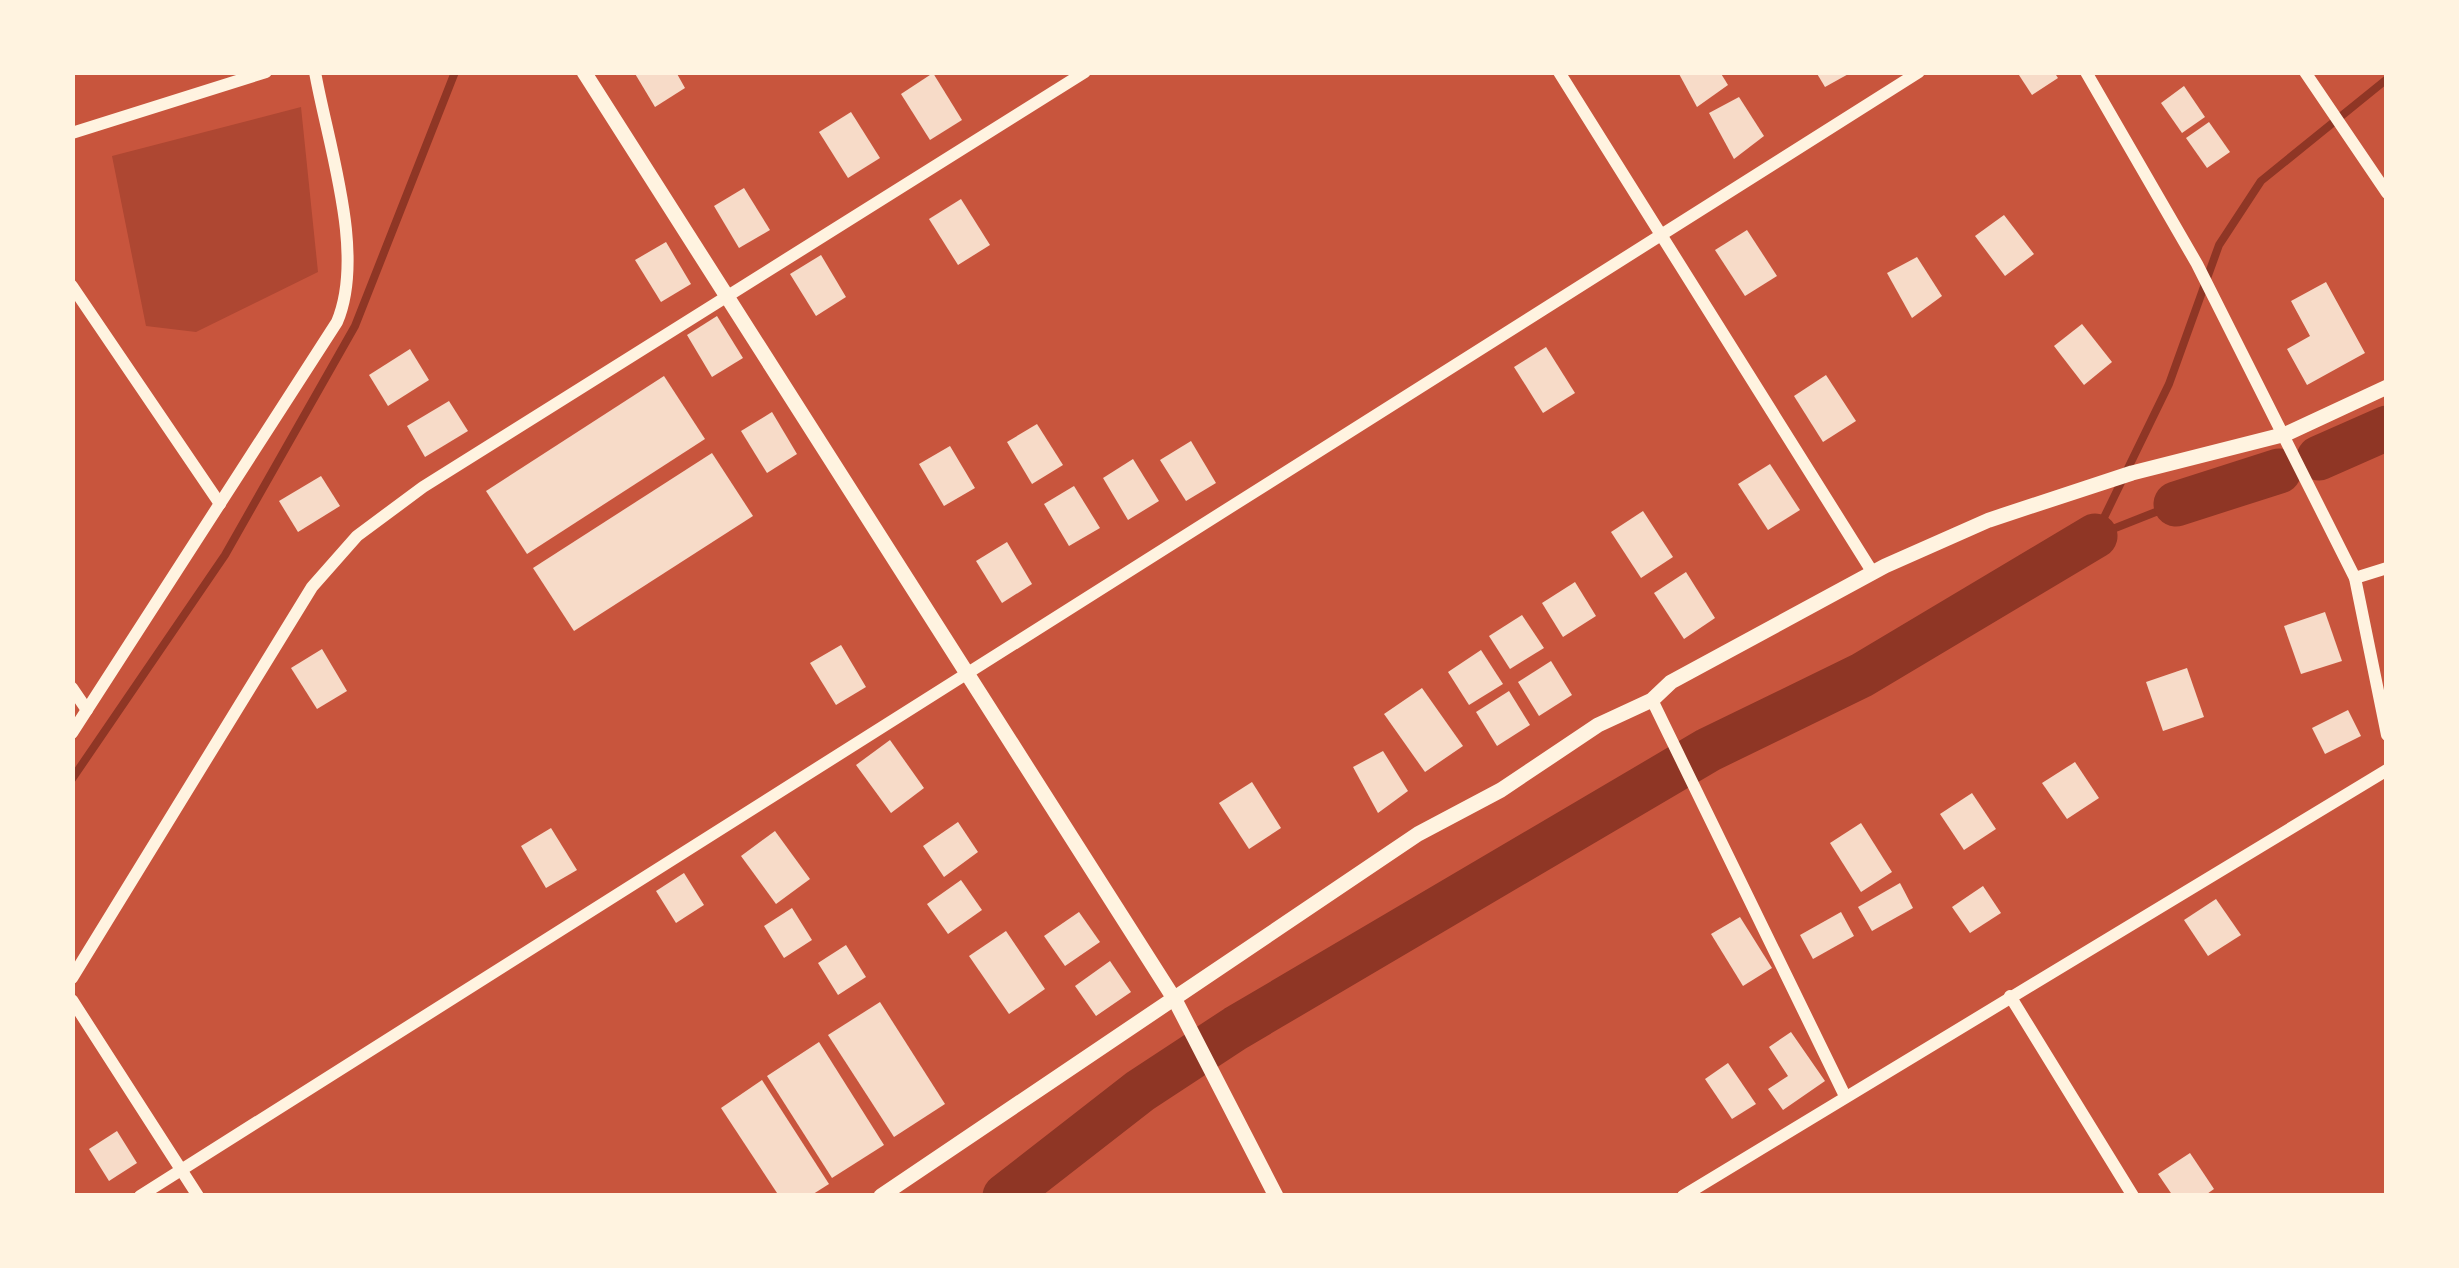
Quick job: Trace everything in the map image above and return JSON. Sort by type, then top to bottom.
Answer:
[{"type":"street","points":[[72,133],[266,72]]},
{"type":"street","points":[[72,733],[338,322],[349,295],[349,253],[314,72]]},
{"type":"street","points":[[584,72],[1175,1000],[1276,1196]]},
{"type":"street","points":[[72,978],[312,587],[357,536],[424,487],[1085,72]]},
{"type":"street","points":[[1558,72],[1873,573]]},
{"type":"street","points":[[140,1196],[1919,72]]},
{"type":"street","points":[[2086,72],[2197,264],[2354,578],[2387,735]]},
{"type":"street","points":[[2305,72],[2387,194]]},
{"type":"street","points":[[72,286],[220,504]]},
{"type":"street","points":[[881,1196],[1418,835],[1501,790],[1598,724],[1652,700],[1671,682],[1873,573],[1989,520],[2132,473],[2286,434],[2387,387]]},
{"type":"street","points":[[2354,578],[2387,568]]},
{"type":"street","points":[[72,688],[87,710]]},
{"type":"street","points":[[1652,700],[1702,794],[1845,1096]]},
{"type":"street","points":[[1683,1196],[1706,1190],[1845,1096],[2387,770]]},
{"type":"street","points":[[2010,996],[2132,1196]]},
{"type":"street","points":[[72,1000],[198,1196]]},
{"type":"shaded area","points":[[301,107],[318,272],[196,332],[146,326],[112,156]]},
{"type":"building","points":[[634,72],[676,72],[685,88],[655,107]]},
{"type":"building","points":[[1678,72],[1720,72],[1728,85],[1697,107]]},
{"type":"building","points":[[1816,72],[1852,72],[1825,87]]},
{"type":"building","points":[[2017,72],[2054,72],[2058,78],[2032,95]]},
{"type":"building","points":[[933,73],[962,120],[930,140],[901,94]]},
{"type":"building","points":[[2184,86],[2205,117],[2182,133],[2161,103]]},
{"type":"building","points":[[1739,97],[1764,136],[1734,159],[1709,113]]},
{"type":"building","points":[[851,112],[880,158],[848,178],[819,132]]},
{"type":"building","points":[[2209,122],[2230,152],[2207,168],[2186,138]]},
{"type":"building","points":[[744,188],[770,230],[739,248],[714,206]]},
{"type":"building","points":[[961,199],[990,245],[958,265],[929,219]]},
{"type":"building","points":[[2004,215],[2034,254],[2005,276],[1975,236]]},
{"type":"building","points":[[1747,230],[1777,276],[1745,296],[1715,250]]},
{"type":"building","points":[[666,242],[691,284],[661,302],[635,260]]},
{"type":"building","points":[[821,255],[846,297],[816,316],[790,274]]},
{"type":"building","points":[[1917,257],[1942,296],[1912,318],[1887,273]]},
{"type":"building","points":[[2326,282],[2365,353],[2307,385],[2287,349],[2310,336],[2291,301]]},
{"type":"building","points":[[717,316],[743,358],[712,377],[687,335]]},
{"type":"building","points":[[2082,324],[2112,362],[2084,385],[2054,346]]},
{"type":"building","points":[[1546,347],[1575,393],[1543,413],[1514,367]]},
{"type":"building","points":[[410,349],[429,380],[388,406],[369,375]]},
{"type":"building","points":[[1826,375],[1856,421],[1823,442],[1794,396]]},
{"type":"building","points":[[664,376],[705,439],[527,554],[486,491]]},
{"type":"building","points":[[449,401],[468,431],[425,457],[407,426]]},
{"type":"building","points":[[772,412],[797,454],[767,473],[741,431]]},
{"type":"building","points":[[1037,424],[1063,465],[1032,484],[1007,442]]},
{"type":"building","points":[[1191,441],[1216,483],[1186,501],[1160,460]]},
{"type":"building","points":[[950,446],[975,488],[944,506],[919,464]]},
{"type":"building","points":[[712,453],[753,516],[574,631],[533,568]]},
{"type":"building","points":[[1133,459],[1159,501],[1128,520],[1103,478]]},
{"type":"building","points":[[1770,464],[1800,510],[1768,530],[1738,484]]},
{"type":"building","points":[[321,476],[340,506],[298,532],[279,501]]},
{"type":"building","points":[[1074,486],[1100,528],[1069,546],[1044,504]]},
{"type":"building","points":[[1643,511],[1673,557],[1641,578],[1611,532]]},
{"type":"building","points":[[1007,542],[1032,584],[1002,603],[976,561]]},
{"type":"building","points":[[1686,572],[1715,618],[1684,639],[1654,593]]},
{"type":"building","points":[[1575,582],[1596,616],[1563,637],[1542,603]]},
{"type":"building","points":[[2325,612],[2342,661],[2301,674],[2284,626]]},
{"type":"building","points":[[1522,615],[1544,648],[1510,669],[1489,636]]},
{"type":"building","points":[[841,645],[866,687],[836,705],[810,663]]},
{"type":"building","points":[[322,649],[347,691],[317,709],[291,668]]},
{"type":"building","points":[[1481,650],[1503,684],[1469,705],[1448,672]]},
{"type":"building","points":[[1551,661],[1572,695],[1539,716],[1518,682]]},
{"type":"building","points":[[2187,668],[2204,717],[2163,731],[2146,682]]},
{"type":"building","points":[[1422,688],[1463,746],[1425,772],[1384,714]]},
{"type":"building","points":[[1509,691],[1530,725],[1497,746],[1476,712]]},
{"type":"building","points":[[2348,710],[2361,736],[2325,754],[2312,728]]},
{"type":"building","points":[[890,740],[924,788],[891,813],[856,765]]},
{"type":"building","points":[[1383,751],[1408,791],[1378,813],[1353,767]]},
{"type":"building","points":[[2075,762],[2099,798],[2067,819],[2042,783]]},
{"type":"building","points":[[1252,782],[1281,828],[1249,849],[1219,803]]},
{"type":"building","points":[[1972,793],[1996,829],[1964,850],[1940,814]]},
{"type":"building","points":[[958,822],[978,852],[944,877],[923,846]]},
{"type":"building","points":[[1861,823],[1892,872],[1861,892],[1830,843]]},
{"type":"building","points":[[551,828],[577,870],[546,888],[521,846]]},
{"type":"building","points":[[775,831],[810,879],[776,904],[741,856]]},
{"type":"building","points":[[684,873],[704,905],[676,923],[656,891]]},
{"type":"building","points":[[961,880],[982,910],[948,934],[927,904]]},
{"type":"building","points":[[1900,883],[1913,908],[1872,931],[1858,907]]},
{"type":"building","points":[[1983,886],[2001,913],[1970,933],[1952,907]]},
{"type":"building","points":[[2216,899],[2241,935],[2208,956],[2184,920]]},
{"type":"building","points":[[792,908],[812,940],[784,958],[764,926]]},
{"type":"building","points":[[1079,912],[1100,942],[1065,966],[1044,936]]},
{"type":"building","points":[[1841,912],[1854,936],[1813,959],[1800,935]]},
{"type":"building","points":[[1740,917],[1772,968],[1743,986],[1711,934]]},
{"type":"building","points":[[1006,931],[1045,989],[1009,1014],[969,956]]},
{"type":"building","points":[[846,945],[866,977],[838,995],[818,963]]},
{"type":"building","points":[[1110,961],[1131,992],[1096,1016],[1075,986]]},
{"type":"building","points":[[880,1002],[945,1104],[894,1137],[828,1035]]},
{"type":"building","points":[[1791,1032],[1825,1081],[1783,1110],[1768,1089],[1788,1076],[1769,1047]]},
{"type":"building","points":[[819,1042],[884,1145],[832,1178],[767,1076]]},
{"type":"building","points":[[1728,1063],[1756,1104],[1732,1119],[1705,1079]]},
{"type":"building","points":[[762,1080],[829,1184],[810,1196],[779,1196],[721,1108]]},
{"type":"building","points":[[117,1131],[137,1163],[109,1181],[89,1149]]},
{"type":"building","points":[[2190,1153],[2214,1189],[2204,1196],[2173,1196],[2158,1174]]},
{"type":"waterway","points":[[72,779],[225,555],[355,326],[455,72]]},
{"type":"waterway","points":[[2176,504],[2095,536],[2169,384],[2219,245],[2261,181],[2387,79]]},
{"type":"waterway","points":[[2319,458],[2387,428]]},
{"type":"waterway","points":[[2176,504],[2279,471]]},
{"type":"waterway","points":[[1005,1196],[1140,1091],[1236,1028],[1708,750],[1862,675],[2095,536]]}]
